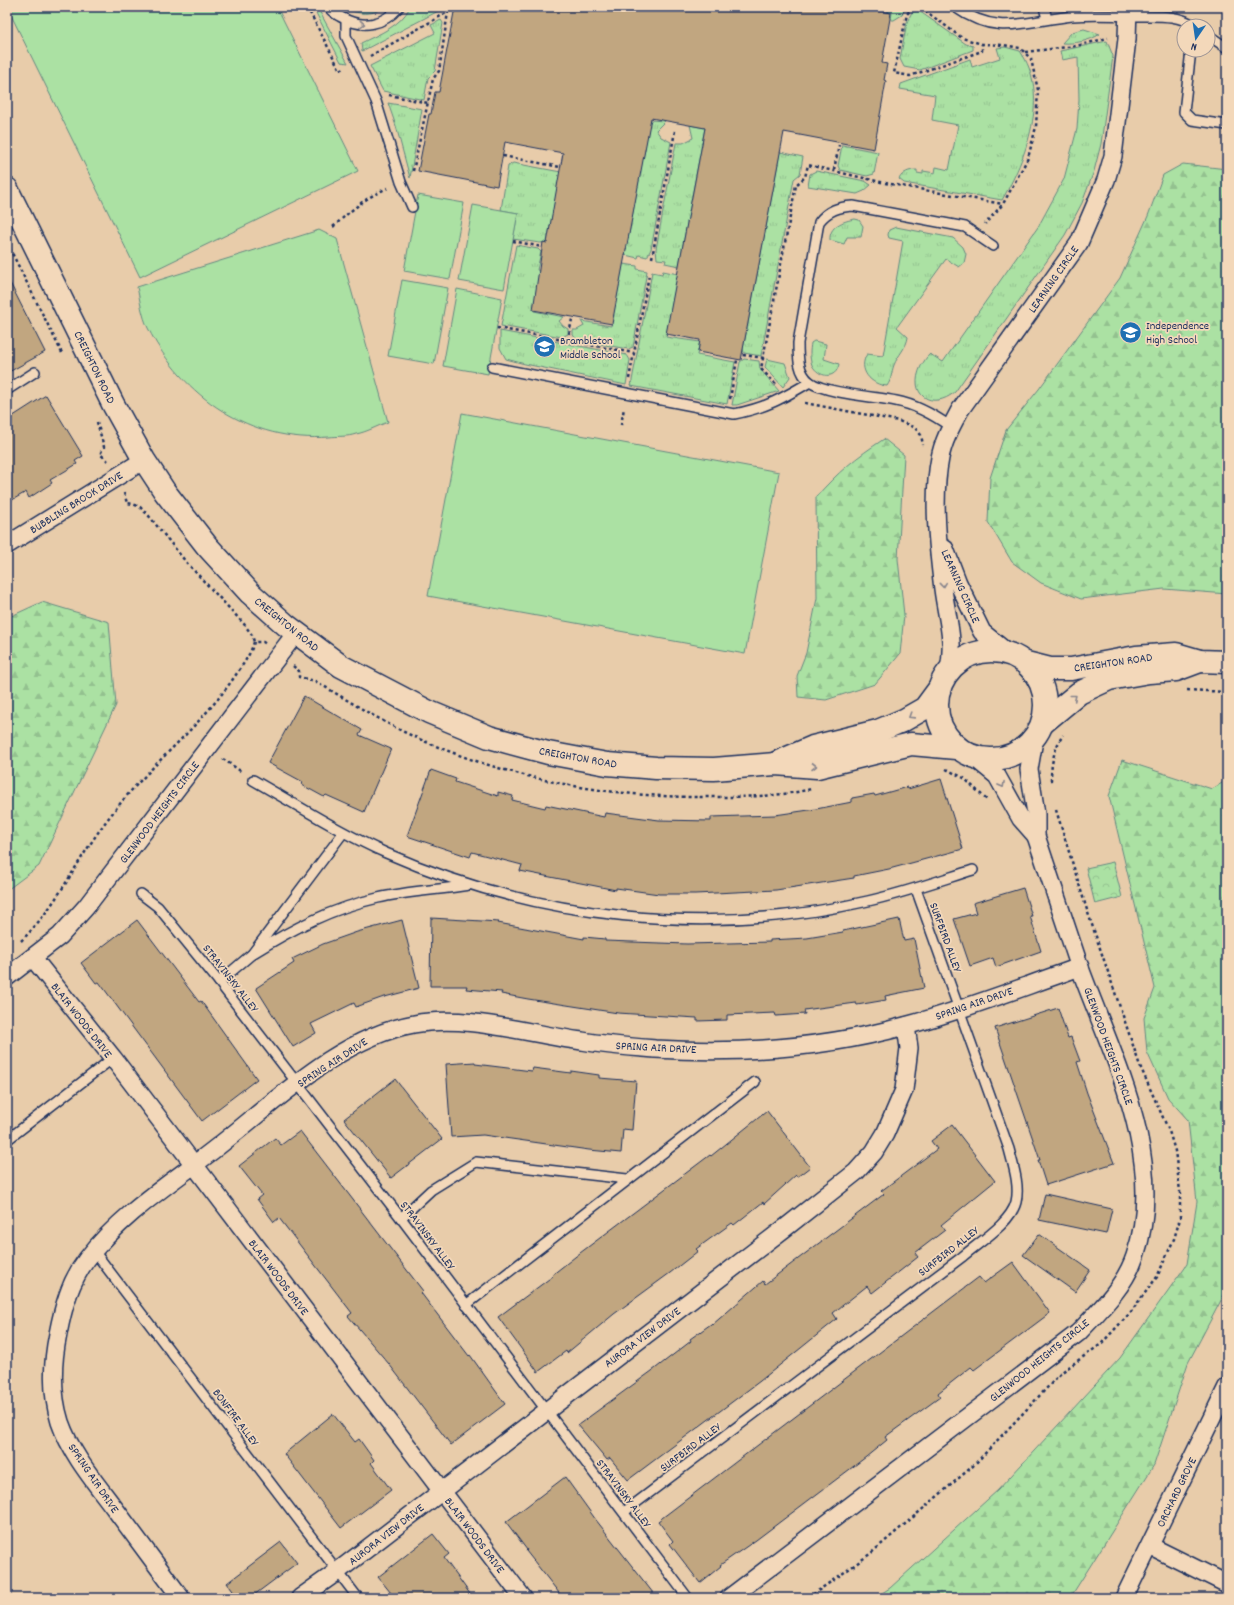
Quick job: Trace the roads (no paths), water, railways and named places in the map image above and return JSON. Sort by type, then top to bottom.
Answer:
[{"type":"street","name":"LEARNING CIRCLE","points":[[944,680],[952,656],[951,627],[943,590],[938,532],[937,496],[940,458],[951,427],[960,410],[1079,243],[1106,180],[1113,156],[1129,11]]},
{"type":"street","name":"CREIGHTON ROAD","points":[[7,189],[113,404],[144,460],[165,492],[207,546],[250,593],[296,633],[341,666],[429,712],[496,739],[548,753],[607,764],[656,768],[714,769],[775,764],[817,767],[911,744],[956,748]]},
{"type":"street","name":"BUBBLING BROOK DRIVE","points":[[7,545],[144,460]]},
{"type":"street","name":"LEARNING CIRCLE","points":[[938,532],[958,583],[982,632],[1008,653]]},
{"type":"street","name":"GLENWOOD HEIGHTS CIRCLE","points":[[7,977],[60,936],[86,907],[280,656],[296,633]]},
{"type":"street","name":"CREIGHTON ROAD","points":[[775,764],[813,747],[878,731],[904,720],[924,708],[944,680],[961,660],[976,653],[992,651],[1008,653],[1026,663],[1050,669],[1071,669],[1136,657],[1176,654],[1200,661],[1227,662]]},
{"type":"street","name":"CREIGHTON ROAD","points":[[944,680],[937,705],[939,721],[946,736],[956,748],[975,758],[991,760],[1007,758],[1022,751],[1034,740],[1044,722],[1078,693],[1109,679],[1149,672],[1176,670],[1200,661]]},
{"type":"street","name":"CREIGHTON ROAD","points":[[1026,663],[1037,675],[1044,690],[1046,706],[1044,722]]},
{"type":"street","name":"GLENWOOD HEIGHTS CIRCLE","points":[[729,1598],[1078,1333],[1102,1308],[1120,1285],[1135,1257],[1141,1232],[1144,1172],[1140,1138],[1124,1086],[1080,967],[1036,836],[1036,814],[1028,769],[1034,740]]},
{"type":"street","name":"GLENWOOD HEIGHTS CIRCLE","points":[[975,758],[997,776],[1021,818],[1036,836]]},
{"type":"street","name":"BLAIR WOODS DRIVE","points":[[33,958],[113,1058],[523,1598]]},
{"type":"street","name":"SPRING AIR DRIVE","points":[[181,1598],[98,1487],[71,1446],[60,1421],[53,1388],[53,1358],[60,1323],[69,1289],[86,1260],[116,1227],[193,1164],[216,1148],[297,1084],[337,1056],[374,1035],[413,1024],[446,1020],[491,1025],[589,1042],[657,1049],[726,1050],[797,1046],[867,1035],[906,1026],[1080,967]]},
{"type":"street","name":"AURORA VIEW DRIVE","points":[[300,1598],[338,1571],[856,1172],[874,1152],[885,1134],[904,1090],[909,1048],[906,1026]]},
{"type":"street","name":"ORCHARD GROVE","points":[[1124,1598],[1227,1387]]},
{"type":"street","points":[[1150,1546],[1227,1584]]},
{"type":"lane","points":[[329,7],[331,11],[346,20],[359,24],[376,24],[392,16],[399,7]]},
{"type":"lane","points":[[955,7],[967,16],[986,23],[1012,26],[1047,19],[1129,11],[1177,18]]},
{"type":"lane","points":[[1044,7],[1047,19]]},
{"type":"lane","points":[[346,20],[346,36],[372,92],[387,134],[401,182],[412,207]]},
{"type":"lane","points":[[1216,40],[1227,48]]},
{"type":"lane","points":[[1190,58],[1184,112],[1192,120],[1227,125]]},
{"type":"lane","points":[[951,427],[933,414],[898,401],[823,388],[810,382],[801,371],[798,357],[798,343],[819,222],[825,214],[840,207],[853,206],[966,227],[993,246]]},
{"type":"lane","points":[[492,367],[734,414],[756,410],[787,396],[810,382]]},
{"type":"lane","points":[[7,390],[35,372]]},
{"type":"lane","points":[[253,780],[343,833],[427,870],[519,899],[568,909],[618,916],[718,920],[768,917],[811,912],[868,901],[916,889],[973,870]]},
{"type":"lane","points":[[252,954],[343,833]]},
{"type":"lane","points":[[219,982],[252,954],[292,930],[323,915],[358,903],[400,894],[471,885]]},
{"type":"lane","name":"SURFBIRD ALLEY","points":[[624,1512],[962,1257],[1006,1220],[1016,1202],[1016,1181],[1011,1156],[960,1008],[916,889]]},
{"type":"lane","name":"STRAVINSKY ALLEY","points":[[141,894],[158,907],[219,982],[401,1218],[688,1598]]},
{"type":"lane","points":[[7,1140],[113,1058]]},
{"type":"lane","points":[[466,1305],[627,1179],[755,1082]]},
{"type":"lane","points":[[401,1218],[431,1190],[476,1162],[627,1179]]},
{"type":"lane","name":"BONFIRE ALLEY","points":[[94,1251],[358,1598]]},
{"type":"place","name":"Independence High School","points":[[1130,332]]},
{"type":"place","name":"Brambleton Middle School","points":[[544,347]]}]
